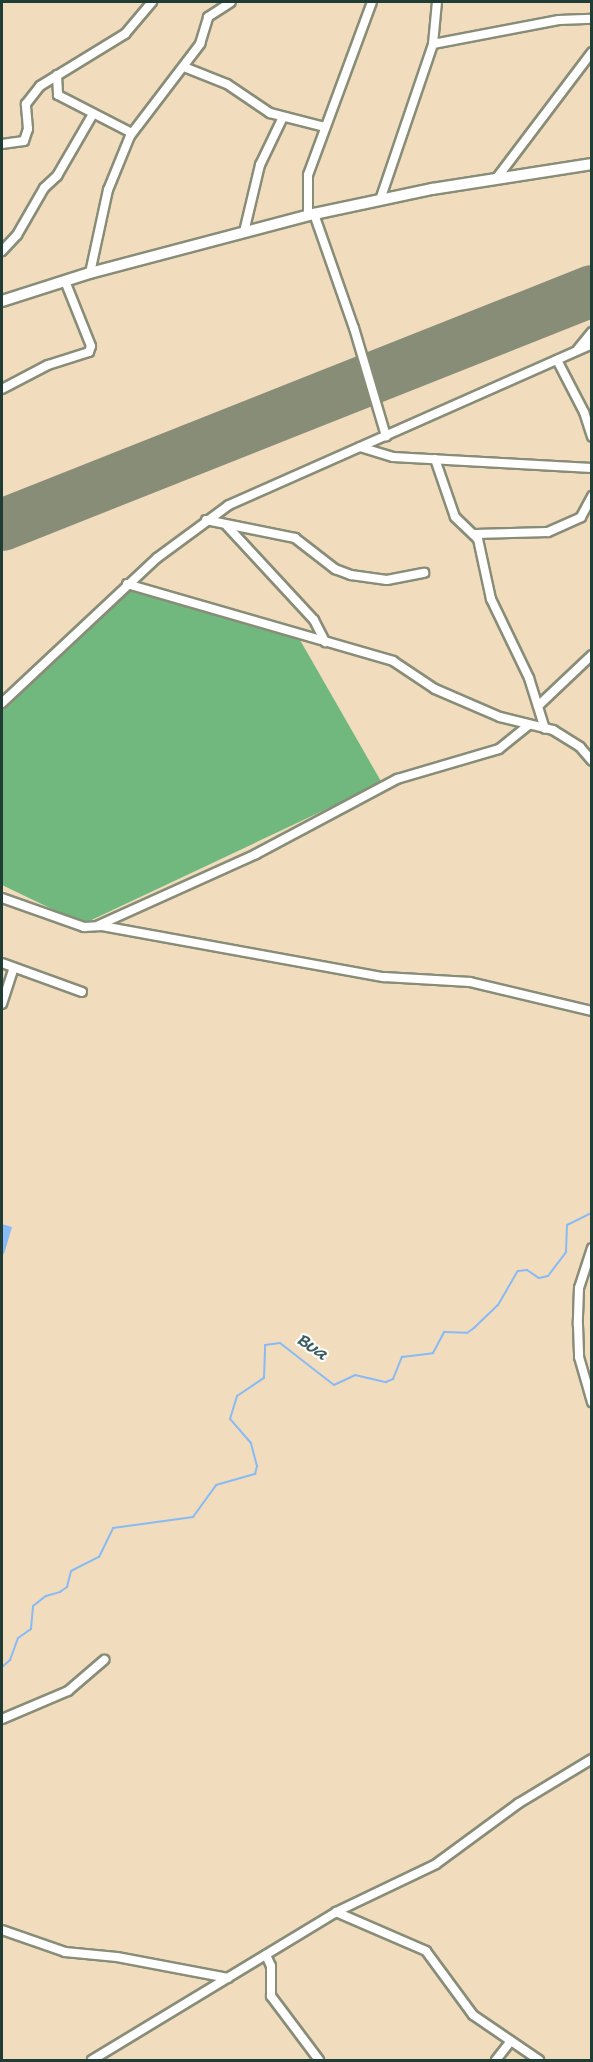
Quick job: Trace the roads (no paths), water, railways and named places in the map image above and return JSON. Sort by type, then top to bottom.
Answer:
[{"type":"street","points":[[2,144],[24,141],[28,129],[26,104],[40,86],[125,34],[152,2]]},
{"type":"street","points":[[90,273],[108,190],[132,133],[200,44],[208,17],[231,2]]},
{"type":"street","points":[[372,2],[308,175],[311,214],[354,328],[386,436]]},
{"type":"street","points":[[380,200],[433,44],[437,2]]},
{"type":"street","points":[[433,44],[560,20],[591,20]]},
{"type":"street","points":[[496,179],[591,52]]},
{"type":"street","points":[[184,67],[227,84],[270,113],[326,127]]},
{"type":"street","points":[[57,75],[58,95],[132,133]]},
{"type":"street","points":[[2,251],[17,235],[44,188],[57,176],[93,114]]},
{"type":"street","points":[[244,232],[260,165],[283,117]]},
{"type":"street","points":[[2,301],[90,273],[311,214],[496,179],[591,164]]},
{"type":"street","points":[[2,389],[48,365],[89,352],[91,346],[64,281]]},
{"type":"street","points":[[576,352],[591,332]]},
{"type":"street","points":[[2,703],[127,584],[206,520],[246,494],[386,436],[591,344]]},
{"type":"street","points":[[557,360],[584,412],[591,437]]},
{"type":"street","points":[[360,447],[387,456],[591,468]]},
{"type":"street","points":[[435,459],[454,517],[475,534],[491,599],[538,706],[545,729]]},
{"type":"street","points":[[475,534],[548,532],[581,517],[591,496]]},
{"type":"street","points":[[206,520],[295,538],[335,569],[351,575],[387,580],[424,573]]},
{"type":"street","points":[[227,526],[314,620],[325,642]]},
{"type":"street","points":[[127,584],[393,661],[435,689],[500,717],[563,736],[591,760]]},
{"type":"street","points":[[538,706],[591,656]]},
{"type":"street","points":[[2,898],[84,927],[99,925],[256,854],[397,779],[499,748],[529,725]]},
{"type":"street","points":[[99,925],[384,977],[470,982],[591,1011]]},
{"type":"street","points":[[2,963],[82,992]]},
{"type":"street","points":[[2,1004],[14,968]]},
{"type":"street","points":[[591,1248],[579,1288],[578,1324],[579,1357],[591,1402]]},
{"type":"street","points":[[2,1719],[68,1691],[104,1660]]},
{"type":"street","points":[[92,2061],[336,1912],[436,1864],[519,1803],[591,1759]]},
{"type":"street","points":[[336,1912],[426,1951],[474,2015],[539,2061]]},
{"type":"street","points":[[2,1930],[65,1952],[117,1957],[228,1977]]},
{"type":"street","points":[[266,1954],[271,1966],[272,1996],[319,2061]]},
{"type":"street","points":[[496,2061],[511,2041]]},
{"type":"water","points":[[2,1224],[12,1227],[4,1254],[2,1253]]},
{"type":"waterway","name":"Bua","points":[[2,1667],[10,1660],[18,1638],[31,1629],[33,1606],[46,1596],[60,1592],[67,1587],[71,1571],[99,1557],[113,1528],[193,1517],[216,1485],[255,1474],[257,1466],[251,1443],[230,1419],[237,1396],[264,1378],[265,1345],[280,1343],[334,1385],[355,1375],[386,1382],[393,1379],[402,1357],[433,1353],[444,1332],[467,1333],[474,1328],[498,1305],[518,1271],[527,1270],[539,1278],[548,1276],[566,1252],[567,1225],[592,1213]]}]
